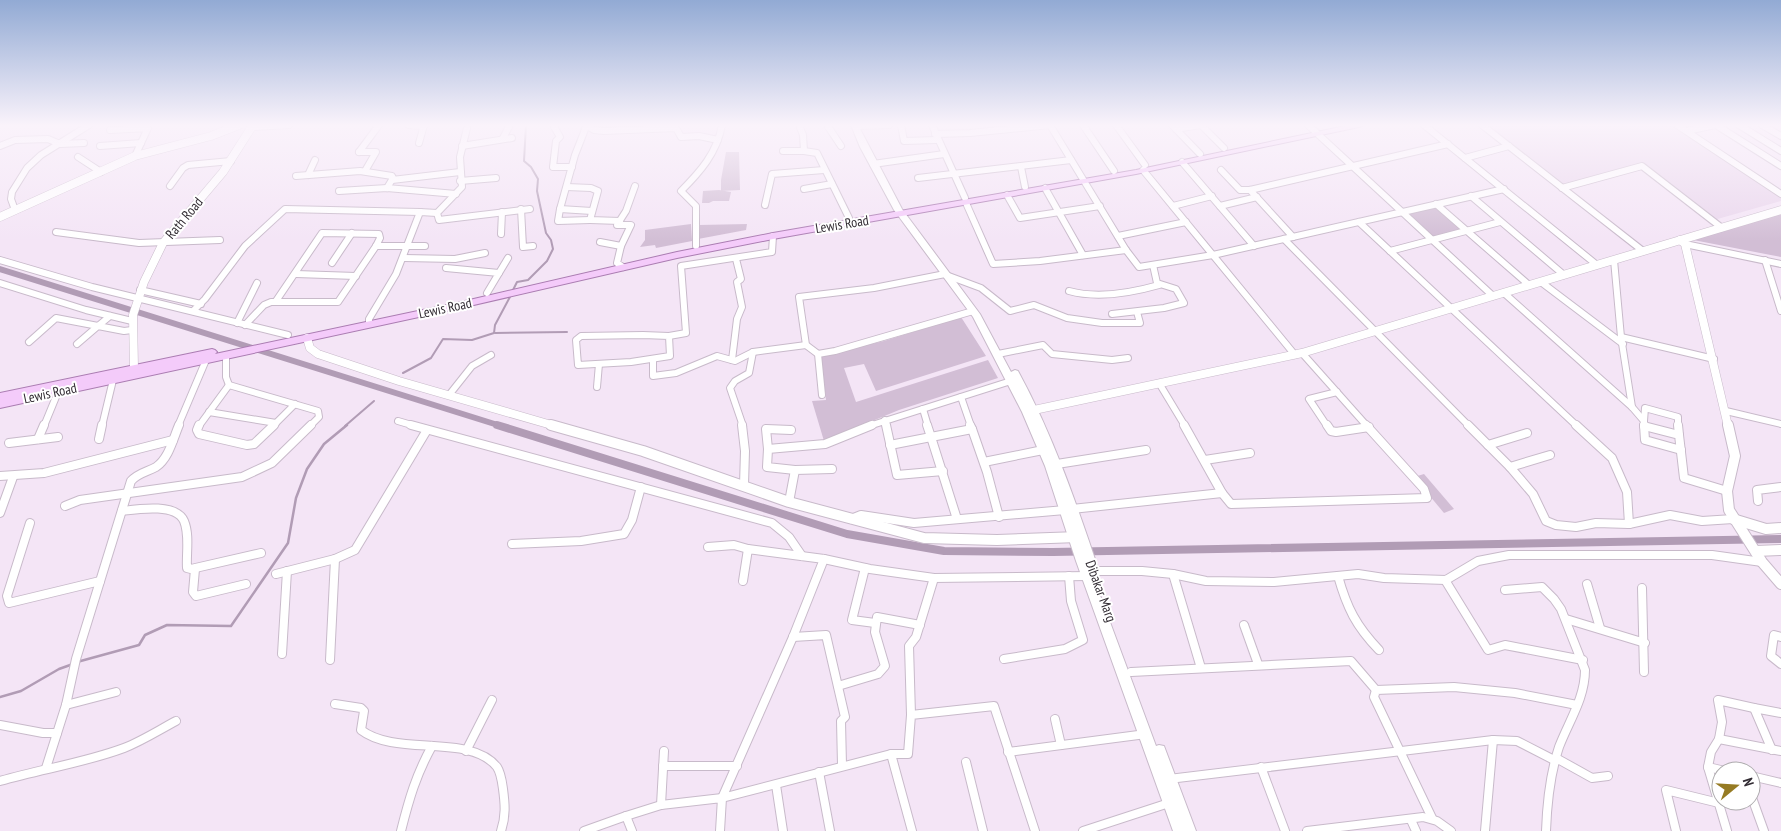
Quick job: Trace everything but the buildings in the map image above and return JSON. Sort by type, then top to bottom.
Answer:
[{"type":"main road","name":"Dibakar Marg","points":[[873,164],[895,213],[973,311],[1000,357],[1068,509],[1146,734],[1169,791],[1189,831]]},
{"type":"main road","name":"Lewis Road","points":[[965,200],[1045,188],[1114,171],[1144,168],[1161,164]]},
{"type":"main road","name":"Lewis Road","points":[[620,265],[1025,187],[1171,164]]},
{"type":"main road","name":"Lewis Road","points":[[0,404],[113,380],[133,372],[271,342],[307,338],[696,246],[849,218],[895,213]]},
{"type":"main road","name":"Lewis Road","points":[[452,304],[487,293],[508,291]]},
{"type":"main road","name":"Lewis Road","points":[[271,342],[288,335],[369,322]]},
{"type":"main road","name":"Lewis Road","points":[[0,396],[206,360],[231,352]]},
{"type":"main road","name":"Dibakar Marg","points":[[1000,357],[1008,363],[1034,410],[1057,464],[1068,509]]},
{"type":"main road","name":"Dibakar Marg","points":[[1088,567],[1131,672],[1180,831]]},
{"type":"street","points":[[15,210],[10,199],[21,175],[32,164]]},
{"type":"street","points":[[88,164],[101,172]]},
{"type":"street","points":[[0,217],[118,164]]},
{"type":"street","points":[[170,186],[183,168],[188,165],[201,164]]},
{"type":"street","name":"Rath Road","points":[[133,372],[132,318],[138,298],[162,243],[229,164]]},
{"type":"street","points":[[308,175],[313,164]]},
{"type":"street","points":[[365,171],[369,164]]},
{"type":"street","points":[[437,213],[462,187],[460,181],[461,164]]},
{"type":"street","points":[[553,164],[553,167],[572,167]]},
{"type":"street","points":[[573,164],[558,221],[620,221]]},
{"type":"street","points":[[696,246],[696,206],[681,191],[705,164]]},
{"type":"street","points":[[821,164],[849,218]]},
{"type":"street","points":[[949,164],[993,264],[1126,250]]},
{"type":"street","points":[[918,178],[1044,164]]},
{"type":"street","points":[[1073,164],[1126,250],[1139,267],[1213,255],[1504,189]]},
{"type":"street","points":[[1109,164],[1114,171]]},
{"type":"street","points":[[1141,164],[1213,255],[1298,354],[1337,392],[1424,489],[1427,498],[1231,504],[1222,493],[1205,460],[1158,383]]},
{"type":"street","points":[[1184,164],[1254,246]]},
{"type":"street","points":[[1351,164],[1493,296]]},
{"type":"street","points":[[1221,170],[1240,190],[1250,190],[1363,164]]},
{"type":"street","points":[[1472,164],[1597,265]]},
{"type":"street","points":[[1531,164],[1643,251]]},
{"type":"street","points":[[1736,164],[1781,194]]},
{"type":"street","points":[[1562,188],[1642,166],[1722,228]]},
{"type":"street","points":[[1021,167],[1025,187]]},
{"type":"street","points":[[765,205],[772,174],[824,170]]},
{"type":"street","points":[[296,176],[365,171],[392,176],[392,180]]},
{"type":"street","points":[[392,180],[460,172]]},
{"type":"street","points":[[460,181],[496,178]]},
{"type":"street","points":[[388,188],[392,180]]},
{"type":"street","points":[[804,190],[832,184]]},
{"type":"street","points":[[620,265],[621,246],[631,225],[617,225],[635,186]]},
{"type":"street","points":[[339,191],[388,188],[456,194]]},
{"type":"street","points":[[567,188],[591,188],[598,191],[590,220]]},
{"type":"street","points":[[1045,188],[1083,255]]},
{"type":"street","points":[[1250,190],[1293,237]]},
{"type":"street","points":[[1007,195],[1020,218],[1100,206]]},
{"type":"street","points":[[1173,206],[1212,196]]},
{"type":"street","points":[[1471,196],[1564,275]]},
{"type":"street","points":[[1220,206],[1257,198]]},
{"type":"street","points":[[1436,204],[1529,285]]},
{"type":"street","points":[[193,311],[201,304],[245,246],[285,209],[427,211],[440,214],[439,220],[530,208]]},
{"type":"street","points":[[560,209],[592,211]]},
{"type":"street","points":[[521,210],[523,247],[533,246]]},
{"type":"street","points":[[1034,410],[1298,354],[1643,251],[1682,242],[1781,210]]},
{"type":"street","points":[[369,322],[404,258],[420,212]]},
{"type":"street","points":[[501,234],[502,212]]},
{"type":"street","points":[[1118,236],[1186,222]]},
{"type":"street","points":[[1359,222],[1450,309],[1612,458],[1627,492],[1629,524]]},
{"type":"street","points":[[1390,251],[1500,222]]},
{"type":"street","points":[[56,232],[139,243],[220,240]]},
{"type":"street","points":[[245,325],[264,305],[276,301],[336,303],[340,301],[376,246],[380,238],[379,234],[322,233],[276,301]]},
{"type":"street","points":[[332,263],[352,233]]},
{"type":"street","points":[[682,266],[772,252],[774,236]]},
{"type":"street","points":[[1284,239],[1510,467],[1533,494],[1546,521],[1576,527],[1596,523],[1629,524],[1670,515],[1702,521],[1733,519],[1766,529],[1781,528]]},
{"type":"street","points":[[600,242],[621,246]]},
{"type":"street","points":[[1682,242],[1781,264]]},
{"type":"street","points":[[1682,242],[1714,358],[1735,456],[1726,500],[1733,519],[1762,562],[1781,584]]},
{"type":"street","points":[[376,246],[425,246]]},
{"type":"street","points":[[404,258],[455,258],[484,253]]},
{"type":"street","points":[[669,336],[670,356],[653,360],[578,365],[576,340],[582,336],[669,336],[686,333],[682,266],[677,255]]},
{"type":"street","points":[[487,293],[508,258]]},
{"type":"street","points":[[732,360],[737,319],[742,307],[737,282],[741,279],[736,259]]},
{"type":"street","points":[[0,260],[138,298],[288,335]]},
{"type":"street","points":[[1614,260],[1622,340],[1632,407]]},
{"type":"street","points":[[1765,260],[1781,311]]},
{"type":"street","points":[[1153,265],[1159,285]]},
{"type":"street","points":[[446,268],[499,273]]},
{"type":"street","points":[[296,274],[356,276]]},
{"type":"street","points":[[973,311],[835,351],[818,354],[813,352],[806,344],[799,297],[874,288],[946,275],[967,280],[991,294],[1010,311],[1034,305],[1067,318],[1102,323],[1130,324],[1140,323],[1137,312]]},
{"type":"street","points":[[1541,282],[1622,340],[1714,358]]},
{"type":"street","points":[[0,283],[110,316],[132,318]]},
{"type":"street","points":[[237,323],[257,283]]},
{"type":"street","points":[[1069,291],[1094,296],[1159,285],[1176,288],[1184,302],[1164,308],[1112,314]]},
{"type":"street","points":[[1504,293],[1632,407],[1644,423],[1679,435]]},
{"type":"street","points":[[138,298],[201,304]]},
{"type":"street","points":[[77,344],[110,316]]},
{"type":"street","points":[[29,342],[56,318],[124,331],[132,330]]},
{"type":"street","points":[[307,338],[310,348],[318,354],[449,395],[643,451],[789,502],[851,519],[924,538],[1079,540]]},
{"type":"street","points":[[653,360],[653,376],[676,373],[717,356],[735,361],[753,352],[806,344]]},
{"type":"street","points":[[1000,357],[1043,345],[1052,354],[1112,360],[1128,358]]},
{"type":"street","points":[[231,352],[226,377],[228,385],[197,432],[247,445],[256,442],[295,404]]},
{"type":"street","points":[[744,485],[746,452],[741,416],[734,404],[730,388],[735,381],[749,373],[753,352]]},
{"type":"street","points":[[818,354],[822,394]]},
{"type":"street","points":[[449,395],[472,366],[491,355]]},
{"type":"street","points":[[46,768],[66,706],[76,659],[131,481],[137,475],[159,466],[165,458],[206,360]]},
{"type":"street","points":[[597,387],[599,364]]},
{"type":"street","points":[[99,439],[113,380]]},
{"type":"street","points":[[768,449],[825,444],[885,420],[923,409],[928,405],[1011,381]]},
{"type":"street","points":[[65,506],[80,500],[242,477],[266,467],[320,414],[295,404],[228,385]]},
{"type":"street","points":[[38,439],[58,392]]},
{"type":"street","points":[[1337,392],[1308,399],[1328,429],[1336,432],[1369,427]]},
{"type":"street","points":[[961,397],[984,462],[999,517]]},
{"type":"street","points":[[1681,450],[1645,440],[1645,408],[1678,417],[1684,478],[1727,491]]},
{"type":"street","points":[[923,409],[957,519]]},
{"type":"street","points":[[1726,411],[1781,424]]},
{"type":"street","points":[[209,412],[276,423]]},
{"type":"street","points":[[885,420],[897,475],[942,471]]},
{"type":"street","points":[[398,421],[772,523],[784,531],[797,545],[802,556]]},
{"type":"street","points":[[791,430],[766,429],[767,467],[796,470],[832,469]]},
{"type":"street","points":[[890,446],[972,429]]},
{"type":"street","points":[[276,574],[348,555],[360,544],[428,430]]},
{"type":"street","points":[[1488,445],[1527,433]]},
{"type":"street","points":[[8,443],[58,437]]},
{"type":"street","points":[[0,476],[13,477],[70,467],[141,446],[172,440]]},
{"type":"street","points":[[984,462],[1043,450]]},
{"type":"street","points":[[1057,464],[1146,450]]},
{"type":"street","points":[[1205,460],[1250,453]]},
{"type":"street","points":[[1510,467],[1550,455]]},
{"type":"street","points":[[789,502],[796,470]]},
{"type":"street","points":[[0,514],[13,477]]},
{"type":"street","points":[[512,544],[581,541],[624,534],[631,526],[633,509],[641,487]]},
{"type":"street","points":[[1758,501],[1757,490],[1781,487]]},
{"type":"street","points":[[851,519],[861,515],[914,523],[999,517],[1222,493]]},
{"type":"street","points":[[122,511],[155,508],[178,514],[184,522],[187,568],[195,569],[261,552]]},
{"type":"street","points":[[30,523],[7,596],[9,603],[100,581]]},
{"type":"street","points":[[708,546],[734,545],[748,549],[824,558],[865,568],[934,578],[1069,576],[1088,567],[1173,574],[1206,581],[1274,582],[1358,574],[1384,578],[1445,580],[1478,561],[1509,555],[1712,555],[1762,562]]},
{"type":"street","points":[[1754,548],[1781,550]]},
{"type":"street","points":[[743,581],[748,549]]},
{"type":"street","points":[[720,831],[722,798],[794,637],[824,558]]},
{"type":"street","points":[[330,660],[335,559]]},
{"type":"street","points":[[865,568],[852,620],[875,623]]},
{"type":"street","points":[[195,569],[193,592],[196,596],[246,584]]},
{"type":"street","points":[[282,654],[288,571]]},
{"type":"street","points":[[1173,574],[1200,668]]},
{"type":"street","points":[[1004,659],[1065,649],[1083,640],[1070,601],[1069,576]]},
{"type":"street","points":[[1338,576],[1347,610],[1358,629],[1379,650]]},
{"type":"street","points":[[584,831],[661,806],[722,798],[776,785],[842,765],[891,754],[908,754],[911,715],[909,646],[916,637],[934,578]]},
{"type":"street","points":[[1445,580],[1488,650],[1505,645],[1583,660]]},
{"type":"street","points":[[1587,584],[1600,628]]},
{"type":"street","points":[[1505,590],[1542,587],[1563,610],[1570,635],[1583,660],[1586,671],[1581,696],[1556,759],[1546,813],[1546,831]]},
{"type":"street","points":[[1642,588],[1645,643],[1644,672]]},
{"type":"street","points":[[838,686],[878,674],[885,666],[875,632],[877,618],[920,626]]},
{"type":"street","points":[[1566,619],[1645,643]]},
{"type":"street","points":[[1244,625],[1258,664]]},
{"type":"street","points":[[794,637],[826,635],[845,718],[841,721],[842,765]]},
{"type":"street","points":[[1781,637],[1774,635],[1771,656],[1781,664]]},
{"type":"street","points":[[1131,672],[1258,664],[1351,661],[1376,690]]},
{"type":"street","points":[[1376,690],[1454,687],[1515,693],[1577,705]]},
{"type":"street","points":[[1376,690],[1374,696],[1402,751],[1432,818],[1450,831]]},
{"type":"street","points":[[66,706],[116,692]]},
{"type":"street","points":[[466,751],[492,700]]},
{"type":"street","points":[[1711,777],[1708,767],[1710,752],[1719,739],[1722,722],[1718,700],[1781,712]]},
{"type":"street","points":[[335,704],[361,708],[364,711],[361,730],[364,734],[379,740],[466,751],[489,759],[496,765],[500,773],[506,810],[501,831]]},
{"type":"street","points":[[911,715],[994,706],[1035,831]]},
{"type":"street","points":[[1754,708],[1777,750]]},
{"type":"street","points":[[1055,718],[1061,745]]},
{"type":"street","points":[[0,781],[46,768],[101,756],[127,747],[176,721]]},
{"type":"street","points":[[0,725],[43,733],[57,733]]},
{"type":"street","points":[[1008,752],[1146,734]]},
{"type":"street","points":[[1719,739],[1777,750]]},
{"type":"street","points":[[1083,831],[1169,791],[1261,767],[1493,740],[1517,741],[1592,778],[1608,776]]},
{"type":"street","points":[[1485,831],[1493,740]]},
{"type":"street","points":[[401,831],[410,793],[418,772],[432,746]]},
{"type":"street","points":[[661,806],[664,751]]},
{"type":"street","points":[[891,754],[912,831]]},
{"type":"street","points":[[966,762],[983,831]]},
{"type":"street","points":[[663,766],[737,766]]},
{"type":"street","points":[[1261,767],[1285,831]]},
{"type":"street","points":[[819,772],[830,831]]},
{"type":"street","points":[[1761,778],[1781,783]]},
{"type":"street","points":[[776,785],[783,831]]},
{"type":"street","points":[[1676,831],[1666,790],[1711,801]]},
{"type":"street","points":[[1721,811],[1727,831]]},
{"type":"street","points":[[1757,811],[1764,831]]},
{"type":"street","points":[[626,816],[632,831]]},
{"type":"street","points":[[1308,831],[1411,820],[1419,817],[1432,818]]},
{"type":"street","points":[[1411,820],[1416,831]]},
{"type":"shaded area","points":[[724,164],[739,164],[740,190],[721,191]]},
{"type":"shaded area","points":[[1537,164],[1636,164],[1564,185]]},
{"type":"shaded area","points":[[1640,164],[1730,164],[1781,198],[1781,201],[1714,220]]},
{"type":"shaded area","points":[[719,190],[731,192],[729,201],[702,203],[703,191]]},
{"type":"shaded area","points":[[1436,204],[1466,231],[1433,240],[1402,211]]},
{"type":"shaded area","points":[[1781,213],[1781,257],[1688,239]]},
{"type":"shaded area","points":[[691,224],[692,241],[656,248],[655,245],[640,247],[645,240],[645,230]]},
{"type":"shaded area","points":[[747,224],[746,230],[698,239],[699,225]]},
{"type":"shaded area","points":[[961,317],[986,356],[876,391],[864,364],[844,368],[856,402],[988,360],[998,378],[899,410],[824,441],[812,401],[826,400],[821,356],[884,341]]},
{"type":"shaded area","points":[[1424,474],[1454,509],[1444,513],[1414,477]]},
{"type":"waterway","points":[[513,290],[517,282],[528,280],[547,261],[553,249],[551,240],[546,233],[537,191],[538,179],[527,164]]},
{"type":"waterway","points":[[0,269],[501,426]]},
{"type":"waterway","points":[[403,373],[431,358],[443,339],[472,340],[494,333],[495,325],[511,295]]},
{"type":"waterway","points":[[495,333],[567,332]]},
{"type":"waterway","points":[[345,426],[374,401]]},
{"type":"waterway","points":[[77,662],[139,645],[145,635],[167,625],[231,626],[288,543],[296,498],[307,469],[324,444],[347,425]]},
{"type":"waterway","points":[[497,425],[847,534],[944,551],[1053,552],[1781,539]]},
{"type":"waterway","points":[[0,697],[21,691],[59,669],[73,664]]}]
